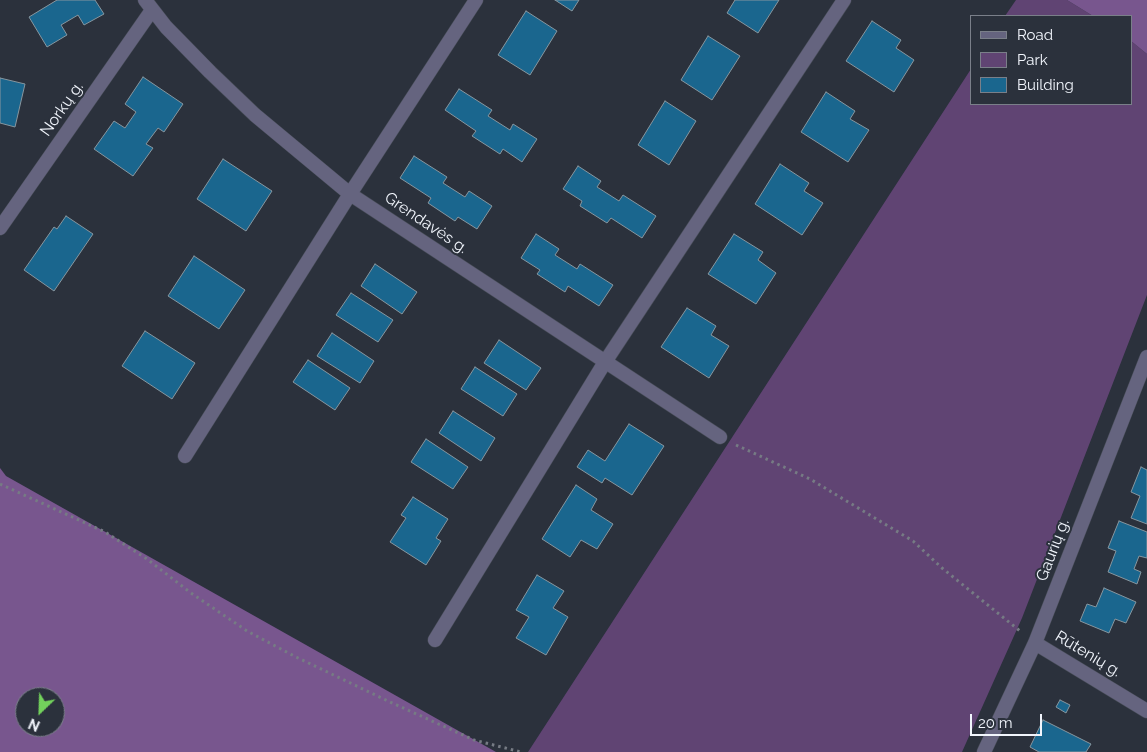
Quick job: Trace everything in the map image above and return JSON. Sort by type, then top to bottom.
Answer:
[{"type":"street","points":[[185,456],[350,194],[476,0]]},
{"type":"street","points":[[435,640],[605,362],[844,0]]},
{"type":"street","name":"Grendavės g.","points":[[148,5],[191,53],[249,109],[350,194],[720,437]]},
{"type":"street","name":"Norkų g.","points":[[0,228],[148,5]]},
{"type":"street","name":"Gaurių g.","points":[[984,752],[1035,643],[1147,357]]},
{"type":"street","name":"Rūtenių g.","points":[[1035,643],[1147,711]]},
{"type":"path","points":[[720,437],[810,479],[913,541],[942,568],[1035,643]]},
{"type":"path","points":[[0,484],[104,532],[147,559],[247,631],[296,657],[474,740],[521,752]]},
{"type":"green space","points":[[1016,0],[1067,0],[1091,15],[1006,15]]},
{"type":"green space","points":[[1132,42],[1147,54],[1147,295],[1022,618],[962,752],[528,752],[970,71],[970,105],[1132,105]]},
{"type":"shaded area","points":[[1067,0],[1147,0],[1147,54],[1132,42],[1132,15],[1091,15]]},
{"type":"shaded area","points":[[0,468],[6,476],[496,752],[0,752]]},
{"type":"building","points":[[57,0],[95,0],[104,14],[84,25],[78,15],[61,25],[67,35],[47,47],[29,17]]},
{"type":"building","points":[[555,0],[579,0],[572,11]]},
{"type":"building","points":[[735,0],[779,0],[758,33],[727,13]]},
{"type":"building","points":[[526,11],[557,31],[530,75],[498,55]]},
{"type":"building","points":[[872,21],[901,40],[896,48],[914,60],[894,92],[846,61]]},
{"type":"building","points":[[708,36],[740,56],[712,100],[681,80]]},
{"type":"building","points":[[143,77],[183,104],[164,132],[158,128],[146,144],[153,148],[133,176],[94,149],[114,121],[125,128],[136,112],[125,104]]},
{"type":"building","points":[[0,78],[25,84],[15,127],[0,123]]},
{"type":"building","points":[[459,89],[492,110],[488,116],[510,130],[513,124],[537,139],[522,162],[503,149],[500,154],[472,136],[476,131],[445,110]]},
{"type":"building","points":[[826,92],[855,111],[850,119],[869,130],[848,162],[801,132]]},
{"type":"building","points":[[665,101],[696,121],[669,165],[638,145]]},
{"type":"building","points":[[414,156],[447,177],[443,183],[465,197],[469,191],[492,206],[477,229],[458,217],[455,221],[428,203],[431,198],[400,178]]},
{"type":"building","points":[[223,159],[272,191],[246,231],[197,199]]},
{"type":"building","points":[[780,164],[809,183],[804,191],[823,203],[802,235],[755,204]]},
{"type":"building","points":[[578,166],[601,181],[597,187],[619,201],[623,195],[656,216],[642,238],[611,218],[607,223],[580,206],[582,201],[563,189]]},
{"type":"building","points":[[66,216],[93,234],[54,291],[24,270],[54,227],[57,229]]},
{"type":"building","points":[[536,234],[559,249],[555,255],[577,269],[580,264],[613,285],[599,306],[568,286],[565,292],[537,274],[540,270],[521,258]]},
{"type":"building","points":[[734,234],[763,252],[758,260],[776,273],[756,304],[708,274]]},
{"type":"building","points":[[194,256],[245,290],[219,329],[168,296]]},
{"type":"building","points":[[375,264],[417,292],[402,314],[361,286]]},
{"type":"building","points":[[351,293],[393,320],[378,342],[336,315]]},
{"type":"building","points":[[687,308],[716,326],[711,335],[729,346],[709,378],[661,347]]},
{"type":"building","points":[[145,331],[195,363],[172,399],[122,366]]},
{"type":"building","points":[[332,333],[374,361],[360,383],[317,356]]},
{"type":"building","points":[[499,340],[541,368],[526,390],[484,363]]},
{"type":"building","points":[[308,360],[350,388],[335,410],[293,382]]},
{"type":"building","points":[[475,367],[517,394],[503,416],[461,389]]},
{"type":"building","points":[[453,411],[495,438],[481,461],[439,433]]},
{"type":"building","points":[[629,424],[664,446],[632,495],[605,478],[602,483],[577,467],[588,450],[605,461]]},
{"type":"building","points":[[426,439],[468,467],[453,489],[411,462]]},
{"type":"building","points":[[1141,467],[1147,470],[1147,524],[1131,518],[1140,496],[1131,492]]},
{"type":"building","points":[[576,485],[597,499],[591,510],[613,524],[597,549],[581,540],[570,557],[542,539]]},
{"type":"building","points":[[413,497],[448,519],[436,538],[441,541],[426,565],[390,542],[406,518],[401,515]]},
{"type":"building","points":[[1119,521],[1147,532],[1147,558],[1139,556],[1134,569],[1141,572],[1137,584],[1108,572],[1116,551],[1108,548]]},
{"type":"building","points":[[537,575],[564,591],[553,608],[568,617],[546,655],[516,638],[529,617],[516,610]]},
{"type":"building","points":[[1104,588],[1136,602],[1126,623],[1115,619],[1109,633],[1080,621],[1087,604],[1096,607]]},
{"type":"building","points":[[1060,700],[1070,705],[1066,713],[1056,707]]},
{"type":"building","points":[[1043,720],[1091,744],[1086,752],[1039,752],[1030,747]]}]
